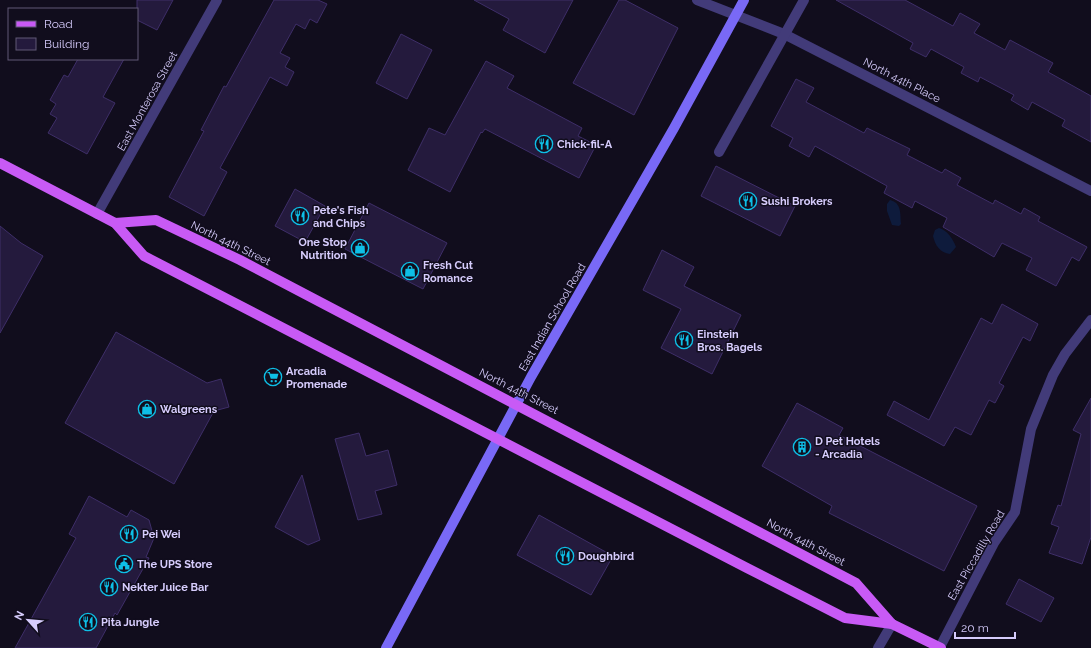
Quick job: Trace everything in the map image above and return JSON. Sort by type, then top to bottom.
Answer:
[{"type":"main road","name":"East Indian School Road","points":[[386,648],[498,439],[674,128],[744,0]]},
{"type":"main road","name":"North 44th Street","points":[[0,163],[115,223],[144,256],[844,618],[892,624],[940,648]]},
{"type":"main road","name":"North 44th Street","points":[[115,223],[156,220],[240,260],[518,404],[856,583],[892,624]]},
{"type":"street","name":"East Monterosa Street","points":[[97,214],[217,0]]},
{"type":"street","name":"North 44th Place","points":[[697,0],[784,34],[1091,191]]},
{"type":"street","points":[[719,152],[804,0]]},
{"type":"street","name":"East Piccadilly Road","points":[[940,648],[994,543],[1015,512],[1031,429],[1053,375],[1065,354],[1091,320]]},
{"type":"street","points":[[878,648],[892,624]]},
{"type":"water","points":[[890,200],[894,201],[900,209],[901,224],[899,226],[892,225],[887,211],[887,204]]},
{"type":"water","points":[[939,228],[947,233],[955,244],[956,247],[950,254],[943,252],[938,248],[935,242],[933,236],[935,230]]},
{"type":"building","points":[[137,0],[173,0],[157,30],[138,20]]},
{"type":"building","points":[[274,0],[318,0],[327,4],[317,23],[310,19],[305,29],[296,24],[280,53],[290,58],[285,67],[294,72],[287,86],[270,77],[220,168],[227,172],[204,216],[169,197],[204,131],[201,130],[224,86],[226,87]]},
{"type":"building","points":[[474,0],[573,0],[545,53],[503,30],[509,19]]},
{"type":"building","points":[[619,0],[625,0],[678,28],[634,115],[573,83]]},
{"type":"building","points":[[836,0],[905,0],[953,26],[960,13],[980,24],[974,33],[1005,50],[1010,40],[1053,63],[1048,72],[1091,96],[1091,142],[1062,126],[1065,120],[1032,102],[1028,110],[1011,100],[1014,95],[980,77],[978,82],[961,73],[964,67],[931,49],[926,57],[910,49],[913,43]]},
{"type":"building","points":[[401,34],[432,50],[407,99],[376,83]]},
{"type":"building","points":[[77,60],[123,60],[103,97],[115,103],[87,154],[48,133],[57,118],[50,114],[56,104],[50,100],[64,75],[68,77]]},
{"type":"building","points":[[486,61],[514,76],[507,88],[582,128],[578,136],[596,145],[579,178],[485,129],[482,133],[481,132],[450,192],[408,170],[429,128],[445,135]]},
{"type":"building","points":[[796,79],[814,88],[806,102],[864,133],[867,128],[910,149],[907,155],[942,173],[945,169],[961,178],[957,185],[993,204],[995,200],[1021,214],[1024,208],[1040,217],[1038,221],[1087,247],[1079,261],[1072,257],[1056,286],[1026,270],[1032,258],[1002,243],[994,257],[943,227],[947,218],[915,201],[912,208],[884,193],[887,186],[815,146],[809,157],[789,146],[793,138],[771,126]]},
{"type":"building","name":"Sushi Brokers","points":[[716,166],[795,206],[780,236],[701,196]]},
{"type":"building","name":"Pete's Fish and Chips","points":[[295,189],[325,206],[305,242],[275,226]]},
{"type":"building","points":[[369,203],[447,243],[423,289],[345,249]]},
{"type":"building","points":[[0,226],[21,243],[43,256],[0,333]]},
{"type":"building","points":[[662,250],[694,267],[684,286],[741,315],[712,374],[661,348],[681,309],[643,290]]},
{"type":"building","points":[[1002,304],[1038,324],[1030,341],[1023,337],[999,383],[1004,386],[995,403],[989,400],[971,435],[955,427],[944,446],[887,415],[894,401],[929,420],[981,318],[992,324]]},
{"type":"building","name":"Walgreens","points":[[116,332],[207,383],[221,379],[229,407],[214,411],[174,484],[65,423]]},
{"type":"building","points":[[1091,398],[1091,537],[1082,564],[1049,553],[1059,527],[1051,524],[1058,505],[1061,506],[1081,434],[1073,430]]},
{"type":"building","points":[[797,403],[843,428],[839,435],[977,506],[944,571],[829,513],[832,506],[762,466]]},
{"type":"building","points":[[359,433],[366,456],[388,450],[397,485],[375,491],[382,514],[358,520],[335,439]]},
{"type":"building","points":[[302,475],[320,540],[308,545],[275,527]]},
{"type":"building","points":[[89,496],[127,517],[131,510],[149,520],[154,538],[146,557],[149,558],[117,615],[115,613],[96,648],[15,648],[76,538],[69,534]]},
{"type":"building","name":"Doughbird","points":[[539,515],[613,556],[591,595],[517,555]]},
{"type":"building","points":[[1019,579],[1054,598],[1041,622],[1006,604]]},
{"type":"place","name":"Chick-fil-A","points":[[544,144]]},
{"type":"place","name":"Sushi Brokers","points":[[748,201]]},
{"type":"place","name":"Pete's Fish and Chips","points":[[300,216]]},
{"type":"place","name":"One Stop Nutrition","points":[[360,248]]},
{"type":"place","name":"Fresh Cut Romance","points":[[410,271]]},
{"type":"place","name":"Einstein Bros. Bagels","points":[[684,340]]},
{"type":"place","name":"Arcadia Promenade","points":[[273,377]]},
{"type":"place","name":"Walgreens","points":[[147,409]]},
{"type":"place","name":"D Pet Hotels - Arcadia","points":[[802,447]]},
{"type":"place","name":"Pei Wei","points":[[129,534]]},
{"type":"place","name":"Doughbird","points":[[565,556]]},
{"type":"place","name":"The UPS Store","points":[[124,564]]},
{"type":"place","name":"Nekter Juice Bar","points":[[109,587]]},
{"type":"place","name":"Pita Jungle","points":[[88,622]]}]
